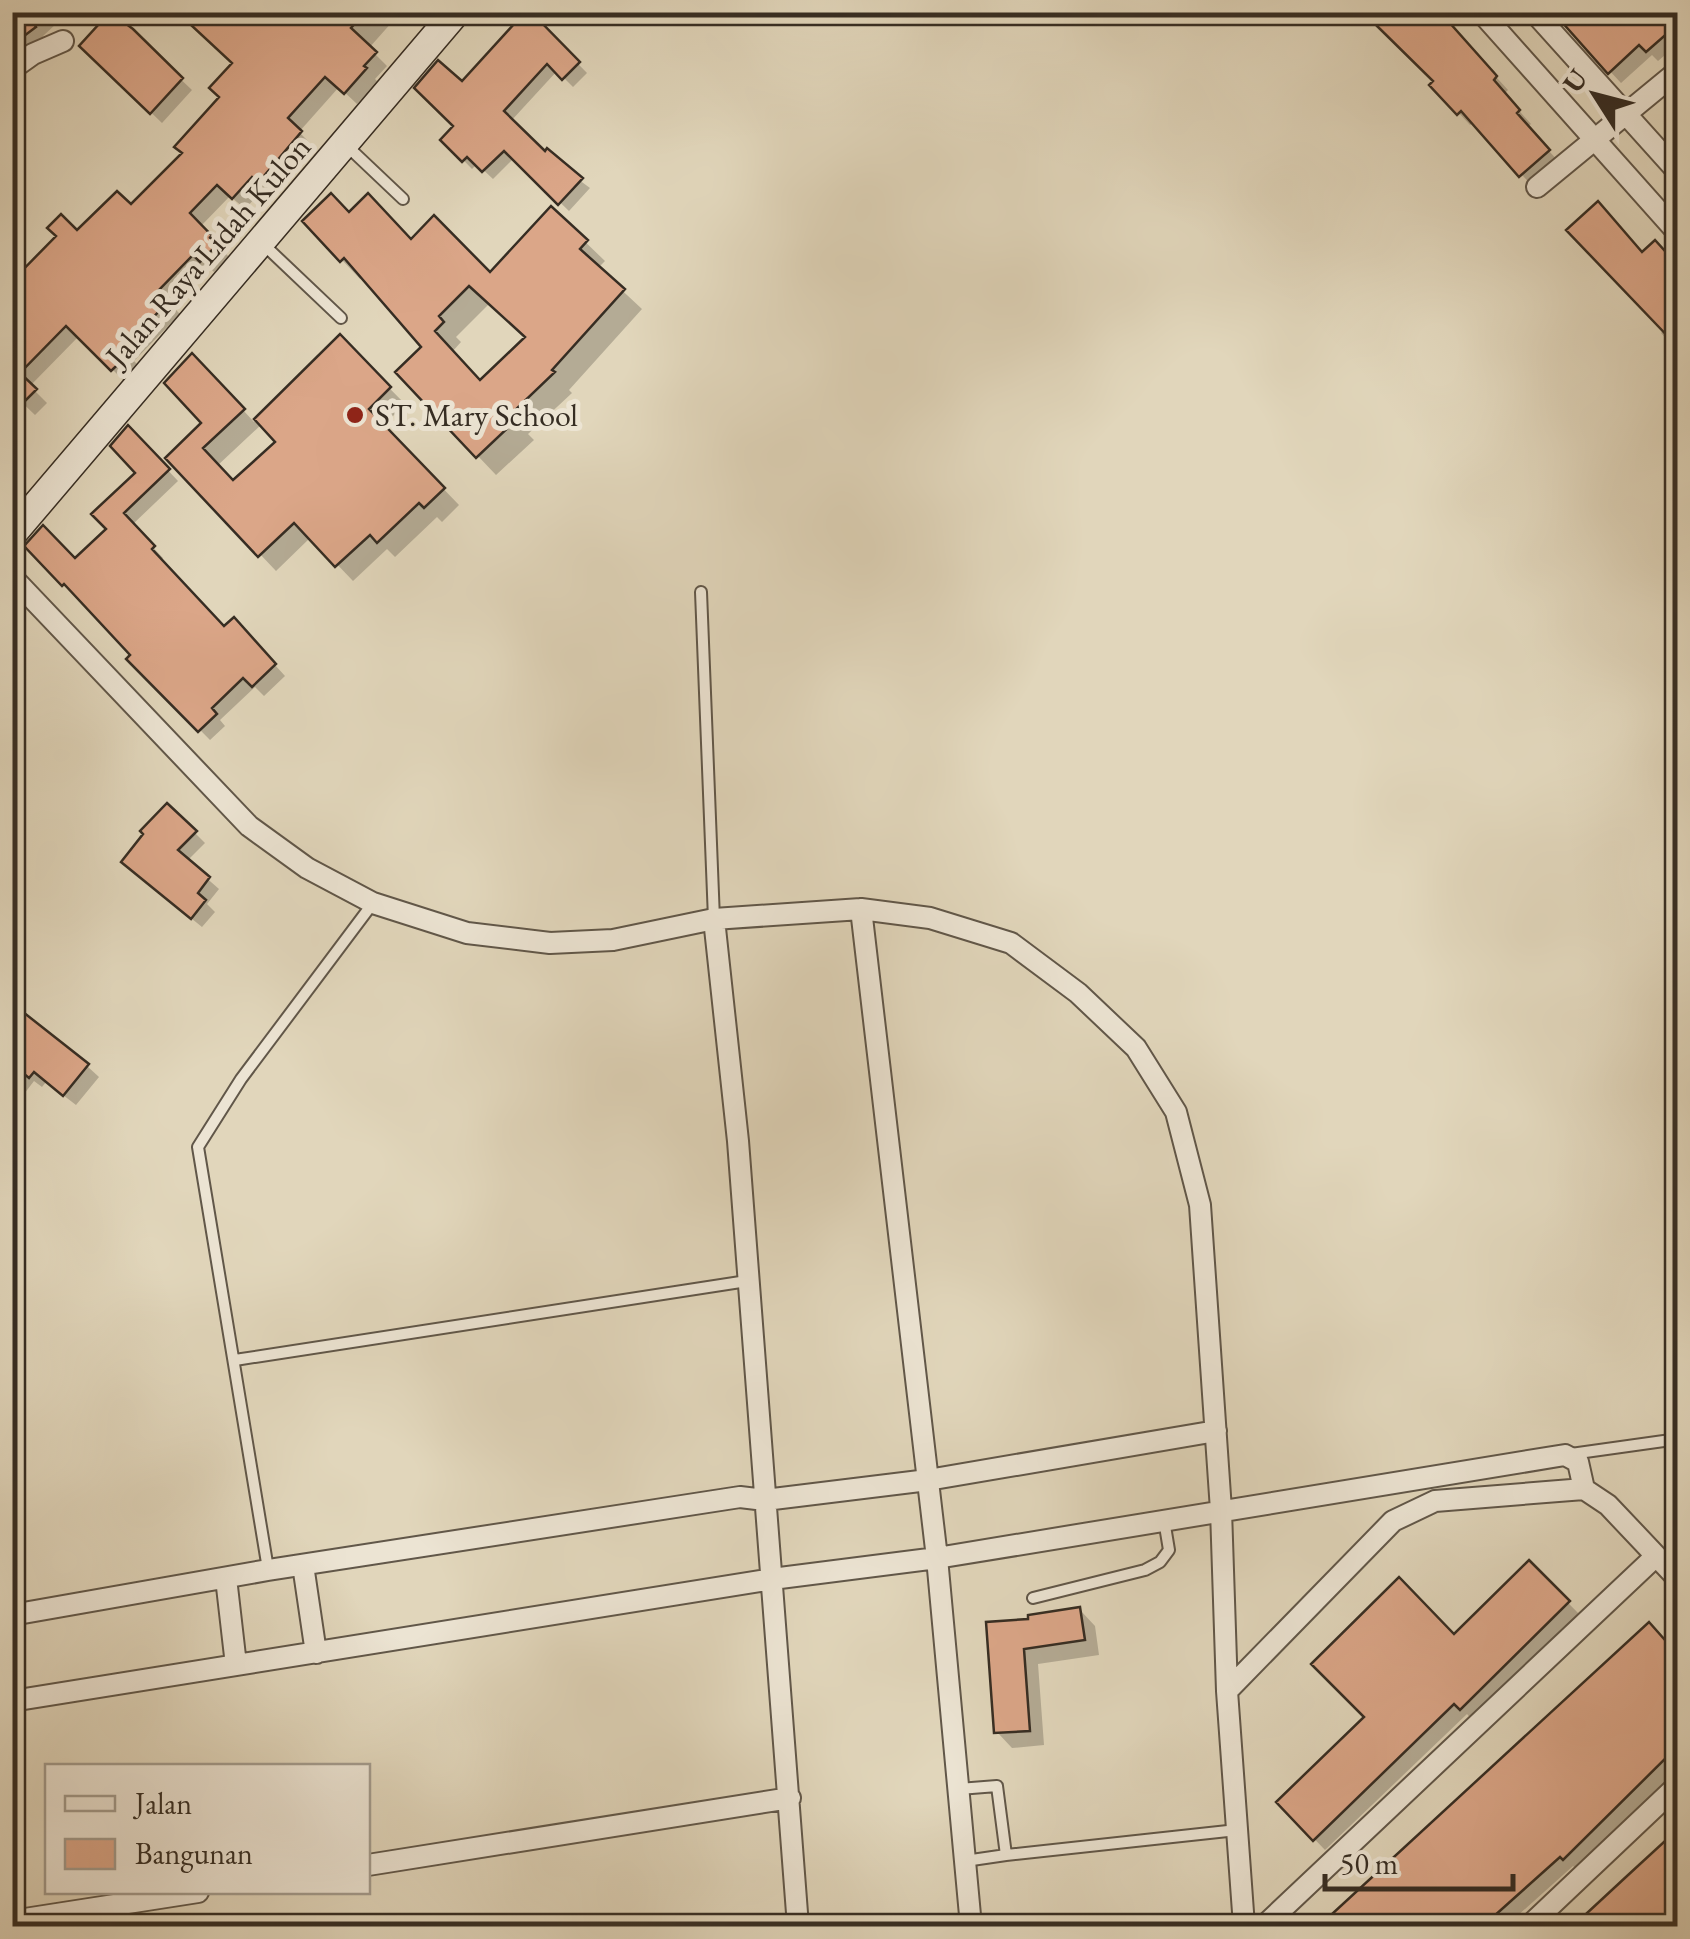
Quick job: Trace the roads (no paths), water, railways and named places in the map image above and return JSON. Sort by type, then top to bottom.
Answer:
[{"type":"main road","name":"Jalan Raya Lidah Kulon","points":[[12,534],[456,12]]},
{"type":"street","points":[[1481,12],[1678,233]]},
{"type":"street","points":[[1534,12],[1678,172]]},
{"type":"street","points":[[12,69],[63,42]]},
{"type":"street","points":[[1537,187],[1678,71]]},
{"type":"street","points":[[12,578],[250,826],[307,868],[373,904],[467,934],[550,942],[613,940],[714,918],[861,909],[930,918],[1011,943],[1078,993],[1136,1048],[1176,1112],[1200,1204],[1244,1926]]},
{"type":"street","points":[[861,909],[937,1558],[971,1926]]},
{"type":"street","points":[[714,918],[738,1141],[798,1926]]},
{"type":"street","points":[[12,1614],[740,1497],[765,1500],[928,1480],[1216,1432]]},
{"type":"street","points":[[12,1702],[772,1579],[937,1558],[1565,1455],[1578,1462],[1584,1490]]},
{"type":"street","points":[[1227,1692],[1392,1521],[1435,1501],[1584,1490],[1608,1505],[1678,1579]]},
{"type":"street","points":[[1264,1926],[1656,1556]]},
{"type":"street","points":[[303,1565],[316,1652]]},
{"type":"street","points":[[226,1578],[236,1666]]},
{"type":"street","points":[[1530,1926],[1678,1785]]},
{"type":"street","points":[[370,1865],[790,1798]]},
{"type":"street","points":[[12,1921],[185,1894]]},
{"type":"lane","points":[[346,145],[403,198]]},
{"type":"lane","points":[[262,243],[341,318]]},
{"type":"lane","points":[[701,592],[714,918]]},
{"type":"lane","points":[[268,1570],[198,1147],[241,1079],[373,904]]},
{"type":"lane","points":[[236,1360],[747,1281]]},
{"type":"lane","points":[[1565,1455],[1674,1439],[1678,1450]]},
{"type":"lane","points":[[1034,1598],[1145,1570],[1160,1562],[1168,1550],[1164,1520]]},
{"type":"lane","points":[[958,1789],[997,1786],[1006,1856]]},
{"type":"lane","points":[[964,1861],[1237,1830]]},
{"type":"place","name":"ST. Mary School","points":[[355,415]]}]
